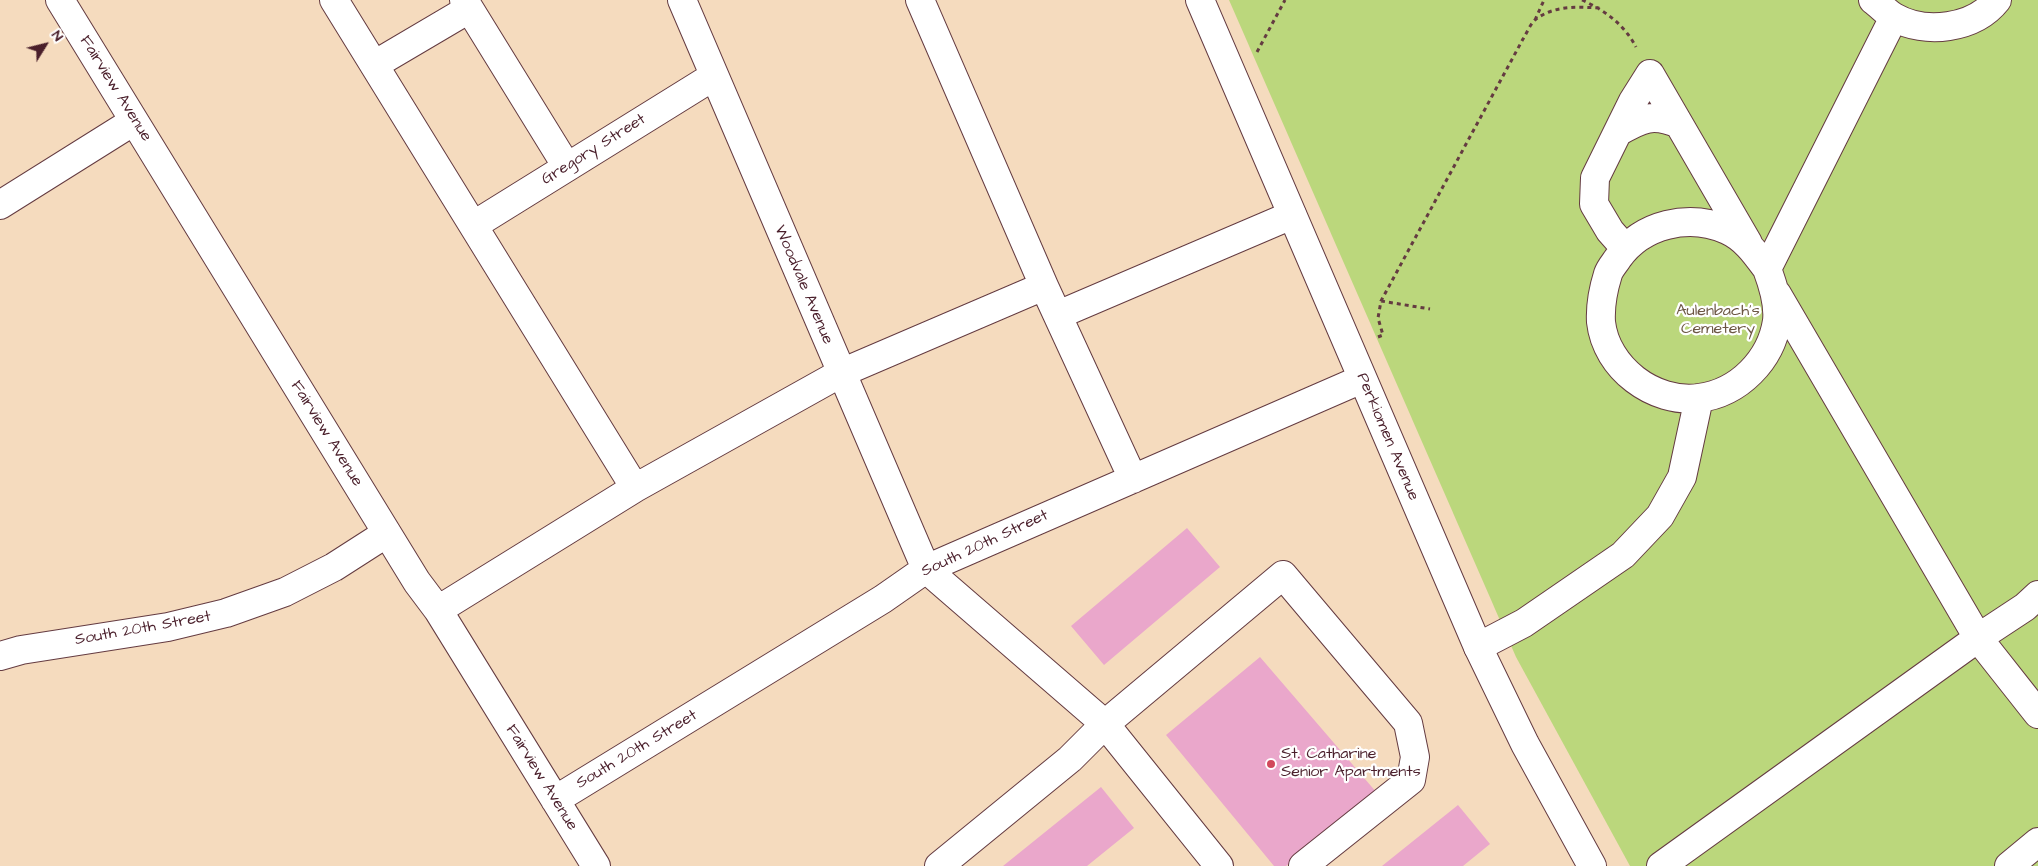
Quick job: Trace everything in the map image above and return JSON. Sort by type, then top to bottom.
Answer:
[{"type":"street","name":"Fairview Avenue","points":[[60,0],[417,582],[438,610],[596,866]]},
{"type":"street","points":[[334,0],[635,488]]},
{"type":"street","name":"Woodvale Avenue","points":[[682,0],[926,569]]},
{"type":"street","points":[[920,0],[1044,286],[1133,479]]},
{"type":"street","name":"Perkiomen Avenue","points":[[1200,0],[1478,647],[1584,863]]},
{"type":"street","points":[[1873,0],[1894,17],[1919,26],[1946,27],[1971,20],[1993,5],[1997,0]]},
{"type":"street","points":[[374,65],[467,4],[567,167]]},
{"type":"street","points":[[1750,246],[1727,230],[1701,222],[1674,223],[1648,232],[1625,248],[1610,270],[1601,296],[1602,323],[1609,349],[1625,371],[1647,388],[1672,398],[1699,398],[1728,390],[1752,373],[1769,348],[1777,320],[1771,280],[1894,17]]},
{"type":"street","points":[[1625,248],[1610,231],[1594,204],[1595,178],[1633,101],[1650,74],[1978,638],[2038,714]]},
{"type":"street","name":"Gregory Street","points":[[474,225],[714,76]]},
{"type":"street","points":[[1618,132],[1636,122],[1663,117],[1679,124]]},
{"type":"street","points":[[0,205],[134,121]]},
{"type":"street","points":[[1058,315],[1292,214]]},
{"type":"street","points":[[438,610],[635,488],[841,374],[1044,286]]},
{"type":"street","name":"South 20th Street","points":[[555,800],[875,604],[926,569],[1362,380]]},
{"type":"street","points":[[1478,647],[1524,623],[1623,555],[1660,516],[1682,477],[1699,398]]},
{"type":"street","name":"South 20th Street","points":[[0,656],[21,650],[168,627],[226,614],[285,592],[334,567],[387,533]]},
{"type":"street","points":[[926,569],[1105,724],[1219,866]]},
{"type":"street","points":[[939,866],[1070,759],[1105,724],[1283,575],[1408,723],[1415,757],[1411,780],[1303,866]]},
{"type":"street","points":[[1661,866],[1978,638],[2025,607],[2038,595]]},
{"type":"street","points":[[2009,866],[2038,842]]},
{"type":"path","points":[[1231,70],[1252,58],[1259,50],[1285,0]]},
{"type":"path","points":[[1350,350],[1383,334],[1378,318],[1381,301],[1523,38],[1535,20],[1544,0]]},
{"type":"path","points":[[1582,0],[1600,8],[1618,23],[1635,44],[1650,74]]},
{"type":"path","points":[[1535,20],[1552,10],[1576,7],[1600,8]]},
{"type":"path","points":[[1381,301],[1430,308]]},
{"type":"green space","name":"Aulenbach's Cemetery","points":[[1229,0],[2038,0],[2038,866],[1630,866],[1516,657]]},
{"type":"building","points":[[1187,528],[1220,567],[1104,665],[1071,626]]},
{"type":"building","name":"St. Catharine Senior Apartments","points":[[1260,657],[1377,793],[1286,866],[1274,866],[1166,735]]},
{"type":"building","points":[[1101,787],[1134,828],[1087,866],[1003,866]]},
{"type":"building","points":[[1458,805],[1490,844],[1463,866],[1382,866]]},
{"type":"place","name":"St. Catharine Senior Apartments","points":[[1271,764]]}]
